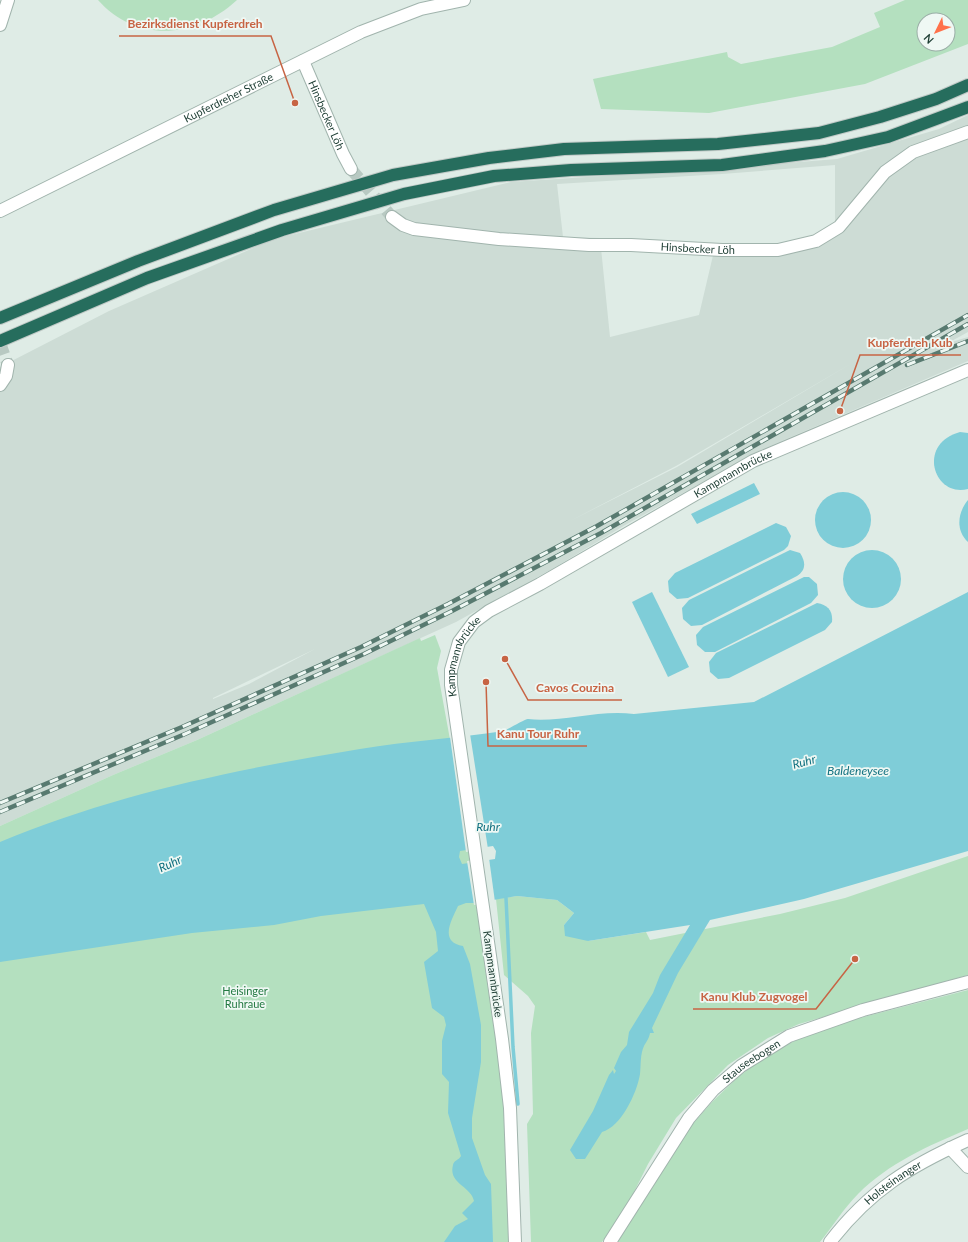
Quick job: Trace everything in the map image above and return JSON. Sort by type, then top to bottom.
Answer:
[{"type":"highway","points":[[0,318],[138,261],[274,210],[393,175],[489,158],[564,149],[718,144],[819,133],[880,117],[936,99],[968,85]]},
{"type":"highway","points":[[0,341],[147,278],[282,230],[404,194],[494,176],[571,170],[722,165],[825,151],[888,137],[968,107]]},
{"type":"street","points":[[0,25],[8,0]]},
{"type":"street","name":"Kupferdreher Straße","points":[[0,212],[361,32],[402,16],[459,1]]},
{"type":"street","name":"Hinsbecker Löh","points":[[302,61],[344,158],[351,169]]},
{"type":"street","name":"Hinsbecker Löh","points":[[392,217],[402,225],[414,230],[499,238],[722,250],[778,250],[816,241],[839,227],[885,172],[913,152],[968,132]]},
{"type":"street","points":[[0,385],[6,376],[8,365]]},
{"type":"street","name":"Kampmannbrücke","points":[[515,1242],[510,1108],[502,1039],[460,736],[452,692],[451,670],[459,642],[480,617],[753,460],[968,370]]},
{"type":"street","name":"Stauseebogen","points":[[610,1242],[689,1118],[721,1082],[741,1066],[796,1033],[863,1010],[968,982]]},
{"type":"street","name":"Holsteinanger","points":[[830,1242],[863,1204],[884,1185],[924,1160],[968,1140]]},
{"type":"street","points":[[950,1148],[968,1167]]},
{"type":"shaded area","points":[[968,115],[968,332],[948,343],[968,337],[968,361],[763,449],[627,524],[552,569],[456,622],[197,740],[113,775],[0,826],[0,367],[109,311],[274,239],[511,182],[837,159],[939,129]],"holes":[[[835,165],[835,226],[812,239],[779,247],[715,247],[699,315],[610,337],[600,238],[563,237],[557,184],[722,174]],[[852,363],[677,467],[570,521],[676,466]],[[315,649],[249,684],[213,698]]]},
{"type":"green space","points":[[98,0],[237,0],[221,13],[203,22],[185,28],[167,31],[148,29],[130,24],[113,14]]},
{"type":"green space","points":[[905,0],[968,0],[968,44],[956,49],[956,12],[916,12],[916,52],[947,52],[865,84],[709,113],[601,109],[593,79],[727,52],[728,57],[741,64],[832,47],[880,27],[874,13]]},
{"type":"green space","name":"Heisinger Ruhraue","points":[[435,635],[441,651],[437,668],[480,905],[505,1109],[509,1172],[508,1242],[0,1242],[0,826],[113,775],[197,740],[420,638],[421,641]]},
{"type":"green space","points":[[968,856],[968,975],[799,1024],[768,1038],[728,1065],[676,1118],[648,1164],[628,1204],[602,1242],[531,1242],[527,1124],[533,1114],[531,1033],[535,1006],[528,996],[504,975],[496,899],[517,896],[557,900],[574,913],[564,925],[588,941],[646,932],[650,940],[780,914],[845,898]]},
{"type":"green space","points":[[968,990],[968,1129],[910,1156],[883,1173],[853,1199],[820,1242],[617,1242],[689,1128],[713,1101],[737,1078],[763,1058],[798,1039],[852,1020]]},
{"type":"water","points":[[960,432],[968,433],[968,489],[956,490],[946,486],[939,478],[935,468],[934,458],[938,447],[946,438]]},
{"type":"water","points":[[754,483],[760,494],[697,524],[691,514]]},
{"type":"water","points":[[837,492],[849,492],[859,496],[867,504],[871,514],[871,526],[867,536],[859,544],[849,548],[837,548],[827,544],[819,536],[815,526],[815,514],[819,504],[827,496]]},
{"type":"water","points":[[968,500],[968,542],[961,532],[959,521],[962,510]]},
{"type":"water","points":[[776,523],[786,527],[791,536],[788,546],[784,550],[688,598],[677,599],[669,592],[668,581],[675,573]]},
{"type":"water","points":[[790,550],[800,553],[804,563],[802,571],[797,576],[702,625],[691,626],[683,619],[682,608],[689,600]]},
{"type":"water","points":[[872,550],[883,552],[893,558],[899,568],[901,579],[899,590],[893,600],[883,606],[872,608],[861,606],[851,600],[845,590],[843,579],[845,568],[851,558],[861,552]]},
{"type":"water","points":[[804,577],[809,577],[817,584],[818,595],[811,603],[715,652],[705,652],[697,645],[696,635],[703,627]]},
{"type":"water","points":[[652,592],[689,667],[668,677],[632,602]]},
{"type":"water","points":[[968,592],[968,851],[804,899],[710,920],[678,973],[652,1028],[654,1033],[650,1033],[644,1046],[641,1056],[640,1074],[632,1099],[616,1124],[602,1132],[585,1159],[576,1159],[570,1150],[593,1111],[609,1075],[613,1070],[614,1074],[616,1071],[614,1068],[621,1052],[627,1045],[629,1032],[653,993],[660,975],[690,925],[588,941],[565,936],[564,925],[574,913],[557,900],[517,896],[475,903],[466,903],[458,906],[450,924],[449,936],[456,944],[463,946],[470,964],[481,1025],[481,1062],[472,1118],[472,1138],[485,1175],[491,1184],[493,1242],[444,1242],[455,1226],[468,1219],[462,1213],[474,1201],[469,1192],[454,1177],[452,1171],[455,1161],[461,1156],[448,1113],[449,1082],[442,1074],[442,1041],[446,1025],[444,1017],[432,1008],[424,962],[438,951],[436,932],[424,904],[321,916],[274,925],[192,933],[0,962],[0,842],[43,825],[87,810],[177,785],[268,765],[360,749],[504,731],[527,719],[540,720],[607,713],[634,714],[754,702]],"holes":[[[493,846],[496,851],[495,859],[462,864],[459,857],[460,851]]]},
{"type":"water","points":[[817,603],[827,607],[832,615],[832,622],[825,630],[729,678],[718,679],[710,672],[709,662],[716,653]]},
{"type":"pier","points":[[470,734],[488,849],[466,852],[450,737]]},
{"type":"pier","points":[[489,858],[495,902],[474,905],[467,861]]},
{"type":"waterway","points":[[506,898],[513,1047],[518,1104]]},
{"type":"tunnel","points":[[351,169],[392,217]]},
{"type":"tunnel","points":[[0,343],[8,365]]},
{"type":"railway","points":[[0,803],[182,727],[361,647],[448,604],[597,526],[968,315]]},
{"type":"railway","points":[[0,812],[185,734],[364,654],[452,611],[601,533],[968,324]]},
{"type":"railway","points":[[907,365],[968,341]]},
{"type":"place","name":"Bezirksdienst Kupferdreh","points":[[295,103]]},
{"type":"place","name":"Kupferdreh Kub","points":[[840,411]]},
{"type":"place","name":"Cavos Couzina","points":[[505,659]]},
{"type":"place","name":"Kanu Tour Ruhr","points":[[486,682]]},
{"type":"place","name":"Kanu Klub Zugvogel","points":[[855,959]]},
{"type":"water label","name":"Ruhr","points":[[804,762]]},
{"type":"water label","name":"Baldeneysee","points":[[858,771]]},
{"type":"water label","name":"Ruhr","points":[[488,827]]},
{"type":"water label","name":"Ruhr","points":[[170,864]]}]
